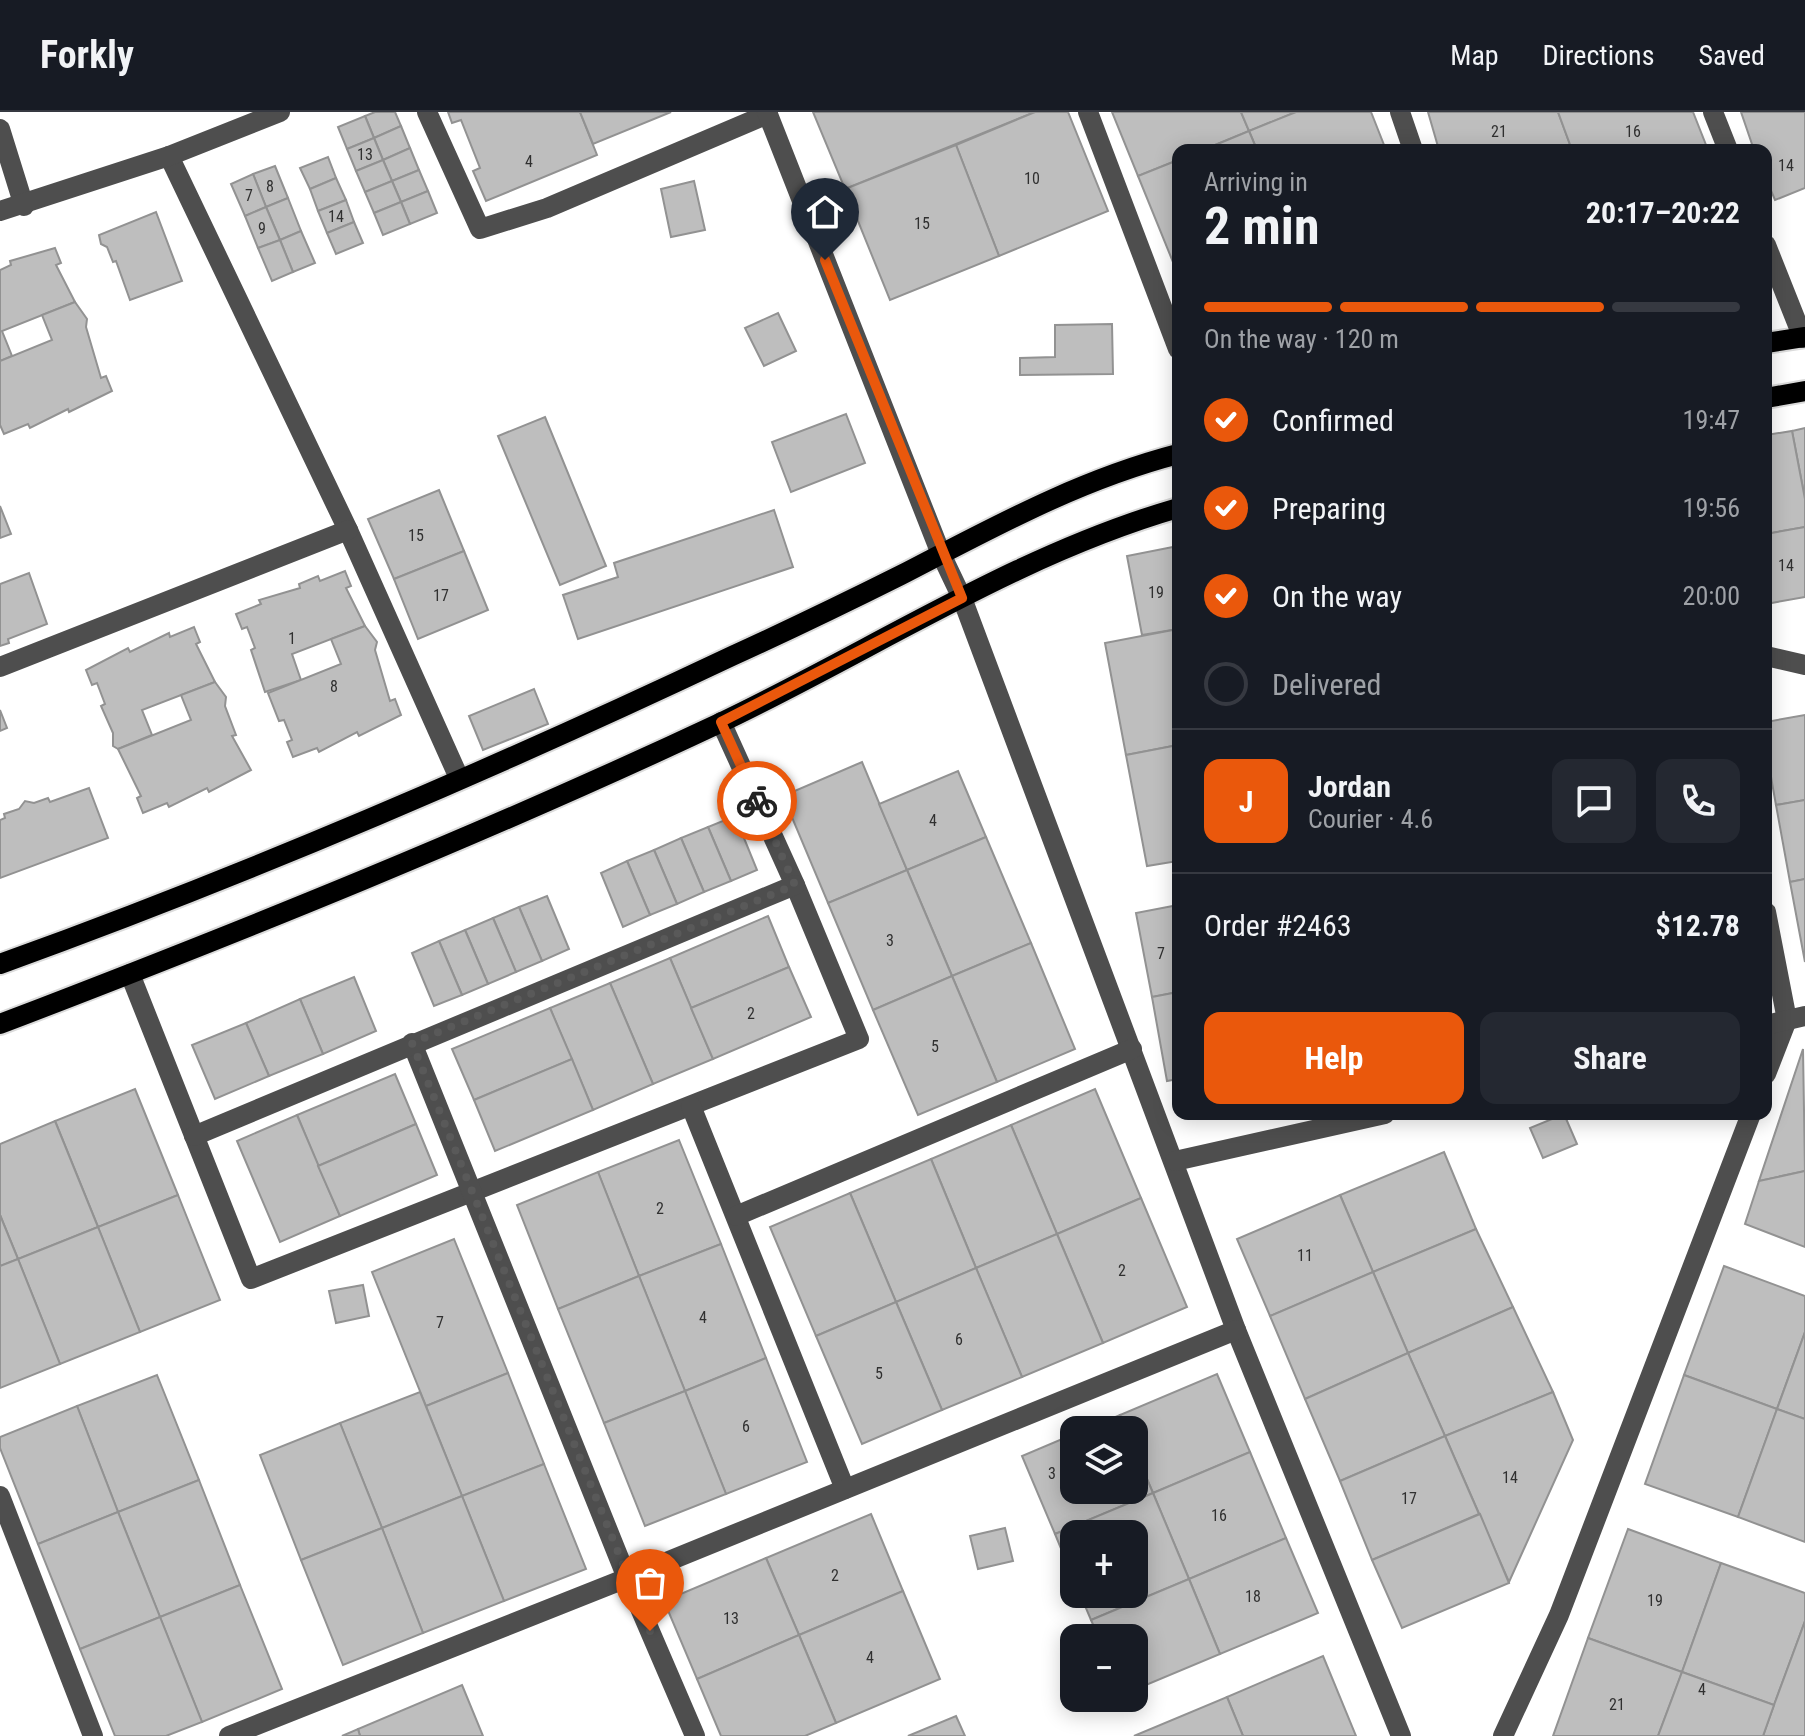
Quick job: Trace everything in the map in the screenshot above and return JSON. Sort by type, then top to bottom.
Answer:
[{"type":"main road","points":[[1772,342],[1804,338]]},
{"type":"main road","points":[[1772,397],[1805,391]]},
{"type":"main road","points":[[0,964],[120,921],[459,778],[691,675],[1063,492],[1109,473],[1172,456]]},
{"type":"main road","points":[[0,1024],[130,974],[464,836],[721,722],[962,598],[1073,545],[1172,510]]},
{"type":"street","points":[[0,211],[24,206],[169,156],[280,112]]},
{"type":"street","points":[[427,112],[480,229],[547,208],[768,113],[941,554],[962,598],[1236,1330],[1401,1736]]},
{"type":"street","points":[[1088,112],[1172,333]]},
{"type":"street","points":[[1400,112],[1411,144]]},
{"type":"street","points":[[1713,112],[1726,144]]},
{"type":"street","points":[[0,129],[24,206]]},
{"type":"street","points":[[169,156],[348,530],[459,778]]},
{"type":"street","points":[[1772,260],[1804,338]]},
{"type":"street","points":[[0,667],[348,530]]},
{"type":"street","points":[[1772,657],[1805,665]]},
{"type":"street","points":[[130,974],[251,1279],[859,1039],[795,885],[721,722]]},
{"type":"street","points":[[194,1136],[795,885]]},
{"type":"street","points":[[1772,933],[1796,1018],[1772,1063]]},
{"type":"street","points":[[1772,1024],[1796,1018]]},
{"type":"street","points":[[412,1043],[627,1578],[695,1736]]},
{"type":"street","points":[[736,1216],[1132,1049]]},
{"type":"street","points":[[691,1106],[845,1489]]},
{"type":"street","points":[[1175,1161],[1358,1120]]},
{"type":"street","points":[[1503,1736],[1559,1615],[1749,1120]]},
{"type":"street","points":[[229,1736],[1236,1330]]},
{"type":"street","points":[[0,1496],[93,1736]]},
{"type":"building","points":[[375,112],[395,112],[401,126],[374,138],[365,116]]},
{"type":"building","points":[[448,112],[580,112],[597,155],[486,201],[473,171],[480,168],[461,120],[452,123]]},
{"type":"building","points":[[580,112],[671,112],[593,144]]},
{"type":"building","points":[[813,112],[1035,112],[845,189]]},
{"type":"building","points":[[1035,112],[1068,112],[1108,211],[999,256],[956,145]]},
{"type":"building","points":[[1112,112],[1241,112],[1249,131],[1218,144],[1172,144],[1172,162],[1138,176]]},
{"type":"building","points":[[1241,112],[1296,112],[1249,131]]},
{"type":"building","points":[[1296,112],[1371,112],[1384,144],[1254,144],[1249,131]]},
{"type":"building","points":[[1428,112],[1558,112],[1570,144],[1437,144]]},
{"type":"building","points":[[1558,112],[1693,112],[1706,144],[1570,144]]},
{"type":"building","points":[[1741,112],[1805,112],[1805,188],[1775,200],[1772,193],[1772,144],[1752,144]]},
{"type":"building","points":[[365,116],[374,138],[347,149],[338,127]]},
{"type":"building","points":[[401,126],[410,148],[383,160],[374,138]]},
{"type":"building","points":[[1249,131],[1254,144],[1218,144]]},
{"type":"building","points":[[374,138],[383,160],[356,171],[347,149]]},
{"type":"building","points":[[956,145],[999,256],[890,300],[845,189]]},
{"type":"building","points":[[410,148],[419,170],[392,181],[383,160]]},
{"type":"building","points":[[328,157],[336,178],[310,189],[300,168]]},
{"type":"building","points":[[383,160],[392,181],[365,192],[356,171]]},
{"type":"building","points":[[1172,162],[1172,260],[1138,176]]},
{"type":"building","points":[[275,166],[288,198],[266,207],[253,174]]},
{"type":"building","points":[[419,170],[428,191],[401,202],[392,181]]},
{"type":"building","points":[[253,174],[266,207],[245,216],[231,184]]},
{"type":"building","points":[[336,178],[346,200],[318,211],[310,189]]},
{"type":"building","points":[[392,181],[401,202],[374,213],[365,192]]},
{"type":"building","points":[[694,181],[705,230],[671,237],[661,189]]},
{"type":"building","points":[[428,191],[437,213],[410,224],[401,202]]},
{"type":"building","points":[[288,198],[301,231],[280,240],[266,207]]},
{"type":"building","points":[[346,200],[354,222],[327,233],[318,211]]},
{"type":"building","points":[[401,202],[410,224],[383,235],[374,213]]},
{"type":"building","points":[[266,207],[280,240],[258,248],[245,216]]},
{"type":"building","points":[[156,212],[182,281],[130,300],[116,261],[113,262],[107,247],[101,244],[99,235]]},
{"type":"building","points":[[354,222],[363,243],[336,254],[327,233]]},
{"type":"building","points":[[301,231],[315,263],[293,272],[280,240]]},
{"type":"building","points":[[280,240],[293,272],[272,281],[258,248]]},
{"type":"building","points":[[55,248],[61,263],[56,265],[75,302],[2,331],[12,356],[0,361],[0,270],[11,265],[10,261]]},
{"type":"building","points":[[75,302],[87,319],[86,327],[101,378],[106,376],[112,391],[30,428],[28,424],[4,434],[0,425],[0,361],[52,340],[42,315]]},
{"type":"building","points":[[778,313],[796,351],[764,366],[745,328]]},
{"type":"building","points":[[1112,324],[1113,374],[1020,375],[1020,358],[1055,357],[1055,325]]},
{"type":"building","points":[[846,414],[865,463],[791,492],[772,442]]},
{"type":"building","points":[[545,417],[606,566],[560,585],[498,436]]},
{"type":"building","points":[[1805,428],[1805,499],[1792,431]]},
{"type":"building","points":[[1792,431],[1805,499],[1805,527],[1772,533],[1772,434]]},
{"type":"building","points":[[439,490],[464,551],[394,579],[368,519]]},
{"type":"building","points":[[0,506],[11,534],[0,538]]},
{"type":"building","points":[[774,510],[793,567],[578,639],[563,595],[618,577],[614,563]]},
{"type":"building","points":[[1805,527],[1805,597],[1772,603],[1772,533]]},
{"type":"building","points":[[1172,547],[1172,630],[1142,635],[1127,556]]},
{"type":"building","points":[[464,551],[488,610],[418,639],[394,579]]},
{"type":"building","points":[[345,571],[351,586],[346,588],[365,626],[292,654],[301,680],[265,692],[251,650],[255,648],[247,627],[242,629],[236,614],[261,604],[259,600],[300,588],[299,584],[318,576],[320,581]]},
{"type":"building","points":[[29,573],[47,624],[8,639],[9,643],[0,646],[0,584]]},
{"type":"building","points":[[365,626],[377,642],[375,650],[390,701],[395,699],[401,715],[359,736],[357,732],[319,752],[317,748],[293,757],[287,742],[292,740],[284,720],[279,721],[268,693],[341,664],[331,639]]},
{"type":"building","points":[[194,627],[200,642],[196,644],[215,682],[142,710],[152,735],[118,749],[113,746],[113,733],[101,706],[105,704],[97,683],[92,685],[86,670],[128,648],[130,652],[169,633],[170,637]]},
{"type":"building","points":[[1172,630],[1172,746],[1126,755],[1105,643]]},
{"type":"building","points":[[215,682],[226,697],[225,706],[236,735],[232,736],[251,770],[209,792],[207,788],[169,807],[167,803],[143,813],[137,798],[141,796],[118,749],[191,720],[181,695]]},
{"type":"building","points":[[534,689],[548,724],[483,750],[469,716]]},
{"type":"building","points":[[0,710],[7,728],[0,731]]},
{"type":"building","points":[[1805,715],[1805,800],[1776,805],[1772,783],[1772,721]]},
{"type":"building","points":[[1172,746],[1172,862],[1147,866],[1126,755]]},
{"type":"building","points":[[862,762],[907,870],[828,903],[783,796]]},
{"type":"building","points":[[958,771],[986,837],[907,870],[879,804]]},
{"type":"building","points":[[89,788],[108,838],[0,878],[0,820],[5,818],[4,814],[19,809],[25,801],[34,803],[48,798],[50,802]]},
{"type":"building","points":[[1805,800],[1805,879],[1790,882],[1776,805]]},
{"type":"building","points":[[735,816],[757,870],[731,881],[708,827]]},
{"type":"building","points":[[708,827],[731,881],[704,892],[681,838]]},
{"type":"building","points":[[986,837],[1031,943],[952,976],[907,870]]},
{"type":"building","points":[[681,838],[704,892],[677,904],[654,850]]},
{"type":"building","points":[[654,850],[677,904],[650,915],[627,861]]},
{"type":"building","points":[[627,861],[650,915],[623,927],[601,873]]},
{"type":"building","points":[[907,870],[952,976],[873,1010],[828,903]]},
{"type":"building","points":[[1805,879],[1805,962],[1790,882]]},
{"type":"building","points":[[547,896],[569,949],[542,961],[519,907]]},
{"type":"building","points":[[1172,906],[1172,993],[1152,997],[1136,913]]},
{"type":"building","points":[[519,907],[542,961],[516,972],[493,918]]},
{"type":"building","points":[[768,916],[789,967],[691,1008],[670,958]]},
{"type":"building","points":[[493,918],[516,972],[488,984],[465,930]]},
{"type":"building","points":[[465,930],[488,984],[462,995],[439,941]]},
{"type":"building","points":[[439,941],[462,995],[434,1006],[412,953]]},
{"type":"building","points":[[1031,943],[1075,1049],[997,1082],[952,976]]},
{"type":"building","points":[[670,958],[713,1059],[653,1084],[610,983]]},
{"type":"building","points":[[789,967],[811,1017],[713,1059],[691,1008]]},
{"type":"building","points":[[952,976],[997,1082],[918,1115],[873,1010]]},
{"type":"building","points":[[354,977],[376,1031],[323,1054],[300,999]]},
{"type":"building","points":[[610,983],[653,1084],[593,1110],[550,1008]]},
{"type":"building","points":[[1172,993],[1172,1080],[1167,1081],[1152,997]]},
{"type":"building","points":[[300,999],[323,1054],[269,1076],[246,1023]]},
{"type":"building","points":[[550,1008],[572,1059],[474,1100],[452,1049]]},
{"type":"building","points":[[246,1023],[269,1076],[215,1099],[192,1045]]},
{"type":"building","points":[[1803,1049],[1805,1171],[1759,1181]]},
{"type":"building","points":[[572,1059],[593,1110],[495,1151],[474,1100]]},
{"type":"building","points":[[395,1074],[416,1124],[318,1166],[297,1115]]},
{"type":"building","points":[[135,1089],[178,1195],[98,1227],[55,1121]]},
{"type":"building","points":[[1095,1089],[1141,1198],[1057,1234],[1011,1125]]},
{"type":"building","points":[[297,1115],[340,1216],[280,1242],[237,1141]]},
{"type":"building","points":[[1549,1120],[1567,1120],[1577,1144],[1543,1158],[1530,1128]]},
{"type":"building","points":[[55,1121],[98,1227],[18,1259],[0,1215],[0,1144]]},
{"type":"building","points":[[416,1124],[437,1175],[340,1216],[318,1166]]},
{"type":"building","points":[[1011,1125],[1057,1234],[976,1268],[931,1159]]},
{"type":"building","points":[[679,1140],[721,1244],[639,1276],[598,1172]]},
{"type":"building","points":[[1444,1152],[1476,1229],[1373,1272],[1340,1195]]},
{"type":"building","points":[[931,1159],[976,1268],[896,1302],[850,1193]]},
{"type":"building","points":[[1805,1171],[1805,1247],[1745,1224],[1759,1181]]},
{"type":"building","points":[[598,1172],[639,1276],[558,1309],[517,1205]]},
{"type":"building","points":[[850,1193],[896,1302],[816,1336],[770,1227]]},
{"type":"building","points":[[178,1195],[220,1300],[140,1332],[98,1227]]},
{"type":"building","points":[[1340,1195],[1373,1272],[1270,1316],[1237,1239]]},
{"type":"building","points":[[1141,1198],[1187,1307],[1103,1343],[1057,1234]]},
{"type":"building","points":[[0,1215],[18,1259],[0,1266]]},
{"type":"building","points":[[98,1227],[140,1332],[60,1364],[18,1259]]},
{"type":"building","points":[[1476,1229],[1513,1307],[1408,1353],[1373,1272]]},
{"type":"building","points":[[1057,1234],[1103,1343],[1022,1377],[976,1268]]},
{"type":"building","points":[[454,1239],[508,1373],[426,1406],[372,1272]]},
{"type":"building","points":[[721,1244],[766,1358],[685,1391],[639,1276]]},
{"type":"building","points":[[18,1259],[60,1364],[0,1388],[0,1266]]},
{"type":"building","points":[[1724,1266],[1805,1296],[1805,1332],[1777,1409],[1684,1375]]},
{"type":"building","points":[[976,1268],[1022,1377],[942,1410],[896,1302]]},
{"type":"building","points":[[1373,1272],[1408,1353],[1305,1399],[1270,1316]]},
{"type":"building","points":[[639,1276],[685,1391],[604,1423],[558,1309]]},
{"type":"building","points":[[363,1285],[369,1316],[336,1323],[329,1291]]},
{"type":"building","points":[[896,1302],[942,1410],[862,1444],[816,1336]]},
{"type":"building","points":[[1513,1307],[1553,1392],[1445,1436],[1408,1353]]},
{"type":"building","points":[[1805,1332],[1805,1419],[1777,1409]]},
{"type":"building","points":[[1408,1353],[1445,1436],[1340,1481],[1305,1399]]},
{"type":"building","points":[[766,1358],[807,1462],[726,1494],[685,1391]]},
{"type":"building","points":[[508,1373],[544,1464],[462,1496],[426,1406]]},
{"type":"building","points":[[1217,1374],[1250,1452],[1153,1493],[1148,1481],[1148,1416],[1120,1415]]},
{"type":"building","points":[[157,1375],[199,1480],[118,1512],[77,1406]]},
{"type":"building","points":[[1684,1375],[1777,1409],[1738,1517],[1645,1484]]},
{"type":"building","points":[[685,1391],[726,1494],[645,1526],[604,1423]]},
{"type":"building","points":[[420,1392],[462,1496],[382,1528],[340,1423]]},
{"type":"building","points":[[1553,1392],[1573,1440],[1509,1582],[1445,1436]]},
{"type":"building","points":[[77,1406],[118,1512],[38,1544],[0,1448],[0,1437]]},
{"type":"building","points":[[1777,1409],[1805,1419],[1805,1542],[1738,1517]]},
{"type":"building","points":[[340,1423],[382,1528],[301,1560],[260,1455]]},
{"type":"building","points":[[1445,1436],[1479,1514],[1372,1560],[1340,1481]]},
{"type":"building","points":[[1060,1440],[1060,1504],[1127,1504],[1088,1520],[1060,1520],[1060,1532],[1055,1534],[1022,1456]]},
{"type":"building","points":[[1250,1452],[1286,1538],[1189,1579],[1153,1493]]},
{"type":"building","points":[[544,1464],[586,1569],[504,1601],[462,1496]]},
{"type":"building","points":[[199,1480],[240,1585],[160,1617],[118,1512]]},
{"type":"building","points":[[1153,1493],[1189,1579],[1148,1596],[1148,1520],[1088,1520],[1127,1504],[1148,1504],[1148,1495]]},
{"type":"building","points":[[462,1496],[504,1601],[423,1633],[382,1528]]},
{"type":"building","points":[[118,1512],[160,1617],[80,1649],[38,1544]]},
{"type":"building","points":[[871,1514],[903,1591],[799,1635],[766,1558]]},
{"type":"building","points":[[1480,1514],[1509,1583],[1402,1628],[1372,1560]]},
{"type":"building","points":[[382,1528],[423,1633],[343,1665],[301,1560]]},
{"type":"building","points":[[1005,1528],[1013,1561],[978,1569],[970,1536]]},
{"type":"building","points":[[1628,1529],[1721,1563],[1682,1672],[1588,1638]]},
{"type":"building","points":[[1286,1538],[1318,1613],[1220,1654],[1189,1579]]},
{"type":"building","points":[[766,1558],[799,1635],[697,1679],[664,1601]]},
{"type":"building","points":[[1721,1563],[1805,1593],[1805,1621],[1774,1705],[1682,1672]]},
{"type":"building","points":[[1189,1579],[1220,1654],[1148,1684],[1148,1624],[1093,1624],[1091,1620],[1120,1608],[1148,1608],[1148,1596]]},
{"type":"building","points":[[240,1585],[282,1689],[202,1722],[160,1617]]},
{"type":"building","points":[[903,1591],[940,1679],[836,1723],[799,1635]]},
{"type":"building","points":[[1086,1608],[1120,1608],[1091,1620]]},
{"type":"building","points":[[160,1617],[202,1722],[166,1736],[115,1736],[80,1649]]},
{"type":"building","points":[[1805,1621],[1805,1736],[1763,1736],[1774,1705]]},
{"type":"building","points":[[799,1635],[836,1723],[805,1736],[721,1736],[697,1679]]},
{"type":"building","points":[[1588,1638],[1682,1672],[1658,1736],[1553,1736]]},
{"type":"building","points":[[1323,1656],[1356,1736],[1243,1736],[1227,1697]]},
{"type":"building","points":[[1682,1672],[1774,1705],[1763,1736],[1658,1736]]},
{"type":"building","points":[[462,1685],[483,1736],[360,1736],[358,1729]]},
{"type":"building","points":[[1227,1697],[1243,1736],[1134,1736]]},
{"type":"building","points":[[956,1716],[965,1736],[908,1736]]},
{"type":"building","points":[[358,1729],[360,1736],[342,1736]]},
{"type":"way so far","points":[[650,1631],[412,1043],[795,885],[757,801]]},
{"type":"route","points":[[757,801],[721,722],[962,598],[941,554],[825,260]]}]
